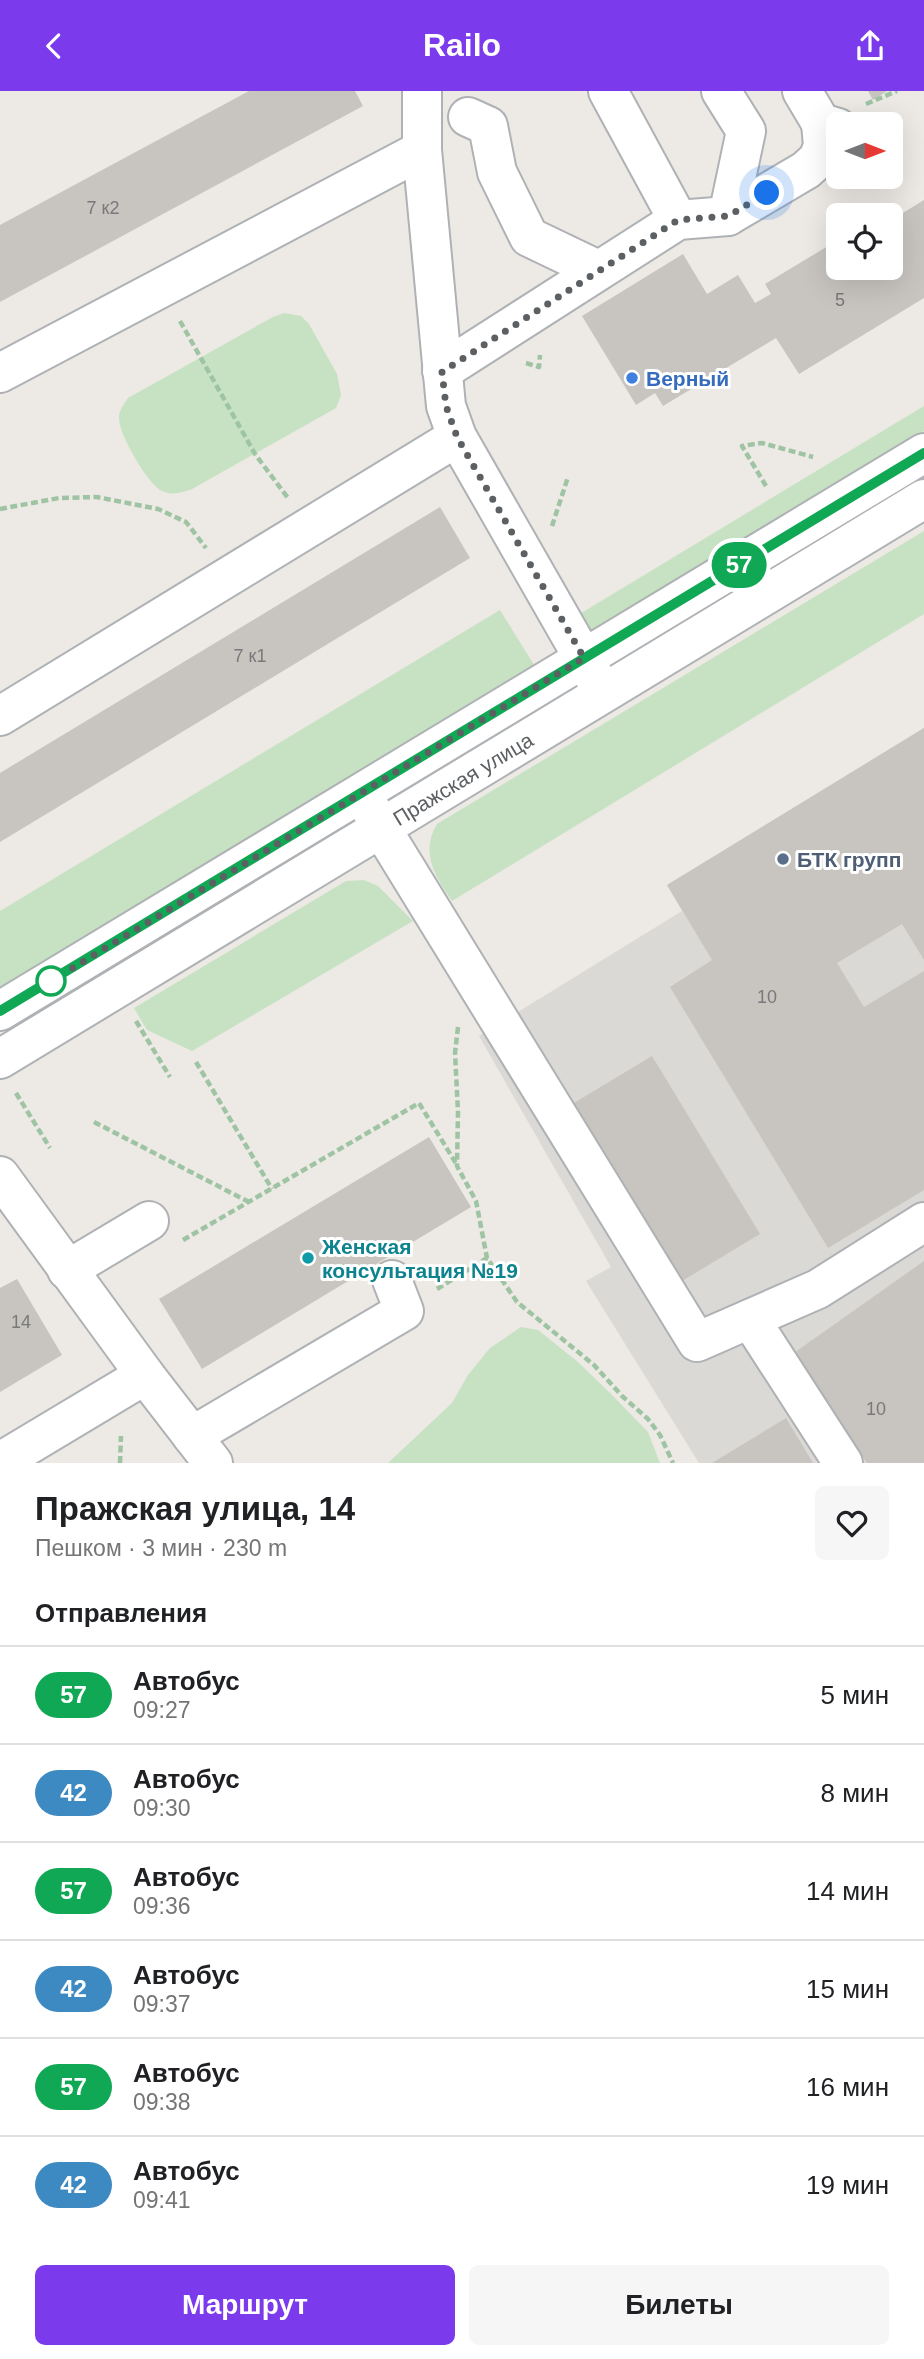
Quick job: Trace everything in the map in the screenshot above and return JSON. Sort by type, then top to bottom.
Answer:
[{"type":"street","points":[[608,91],[678,220]]},
{"type":"street","points":[[721,91],[746,131],[728,216]]},
{"type":"street","points":[[802,91],[826,120]]},
{"type":"street","points":[[426,92],[422,150],[446,406],[457,437],[604,694]]},
{"type":"street","points":[[468,117],[488,126],[497,172],[529,237],[598,270]]},
{"type":"street","points":[[442,372],[678,220],[728,216],[806,170],[818,159],[826,137]]},
{"type":"street","points":[[0,373],[422,150]]},
{"type":"street","points":[[0,716],[457,437]]},
{"type":"street","name":"Пражская улица","points":[[0,1011],[924,453]]},
{"type":"street","name":"Пражская улица","points":[[8,1075],[381,828],[924,499]]},
{"type":"street","points":[[363,793],[381,828],[697,1342],[818,1289],[924,1222]]},
{"type":"street","points":[[0,1177],[67,1271],[203,1449],[404,1311],[392,1280]]},
{"type":"street","points":[[67,1271],[149,1221]]},
{"type":"street","points":[[750,1319],[843,1463]]},
{"type":"street","points":[[5,1449],[145,1375]]},
{"type":"path","points":[[161,286],[255,454],[310,527]]},
{"type":"path","points":[[766,486],[742,446],[762,443],[813,457]]},
{"type":"path","points":[[0,509],[59,498],[97,497],[158,509],[186,522],[227,577]]},
{"type":"path","points":[[457,1166],[455,1053],[468,971]]},
{"type":"path","points":[[149,1042],[170,1077]]},
{"type":"path","points":[[196,1062],[272,1189]]},
{"type":"path","points":[[8,1075],[50,1148]]},
{"type":"path","points":[[149,1221],[180,1242],[419,1103],[476,1201],[487,1258],[517,1302],[594,1365],[622,1396],[648,1419],[660,1435],[673,1463]]},
{"type":"path","points":[[94,1122],[249,1202]]},
{"type":"path","points":[[462,1274],[487,1258]]},
{"type":"shaded area","name":"БТК групп","points":[[924,728],[924,1463],[699,1463],[586,1281],[611,1267],[479,1036],[682,911],[667,885]]},
{"type":"green space","points":[[284,313],[301,316],[309,324],[337,374],[341,395],[336,408],[192,489],[180,493],[160,490],[141,468],[123,434],[119,415],[128,398]]},
{"type":"green space","points":[[924,406],[924,431],[589,635],[578,615]]},
{"type":"green space","points":[[924,531],[924,614],[452,901],[435,873],[430,854],[432,834],[437,824]]},
{"type":"green space","points":[[500,610],[536,668],[0,990],[0,911]]},
{"type":"green space","points":[[364,880],[378,886],[413,921],[192,1051],[147,1030],[134,1008],[346,881]]},
{"type":"green space","points":[[521,1327],[538,1330],[578,1362],[612,1395],[648,1432],[660,1463],[388,1463],[452,1403],[468,1375],[490,1348]]},
{"type":"building","points":[[249,91],[355,91],[363,106],[0,302],[0,225]]},
{"type":"building","points":[[868,91],[887,91],[873,100]]},
{"type":"building","points":[[924,200],[924,298],[799,374],[776,338],[663,406],[655,393],[636,405],[582,316],[683,254],[707,294],[738,275],[755,303],[771,294],[765,284],[826,247],[826,280],[903,280],[903,213]]},
{"type":"building","points":[[440,507],[470,558],[0,842],[0,773]]},
{"type":"building","points":[[924,728],[924,960],[902,924],[837,963],[864,1007],[924,971],[924,1190],[828,1248],[670,987],[712,960],[667,885]]},
{"type":"building","points":[[652,1056],[760,1234],[682,1281],[574,1103]]},
{"type":"building","name":"Женская консультация №19","points":[[429,1137],[471,1207],[202,1369],[159,1299]]},
{"type":"building","points":[[924,1261],[924,1463],[867,1463],[791,1355]]},
{"type":"building","points":[[17,1279],[62,1355],[0,1392],[0,1288]]},
{"type":"building","points":[[786,1418],[813,1463],[712,1463]]},
{"type":"bus line","name":"57","points":[[0,1011],[924,453]]},
{"type":"place","name":"Верный","points":[[632,378]]},
{"type":"place","name":"БТК групп","points":[[783,859]]},
{"type":"place","name":"Женская консультация №19","points":[[308,1258]]},
{"type":"route","points":[[51,981],[584,658],[457,437],[446,406],[442,372],[678,220],[728,216],[767,193]]}]
